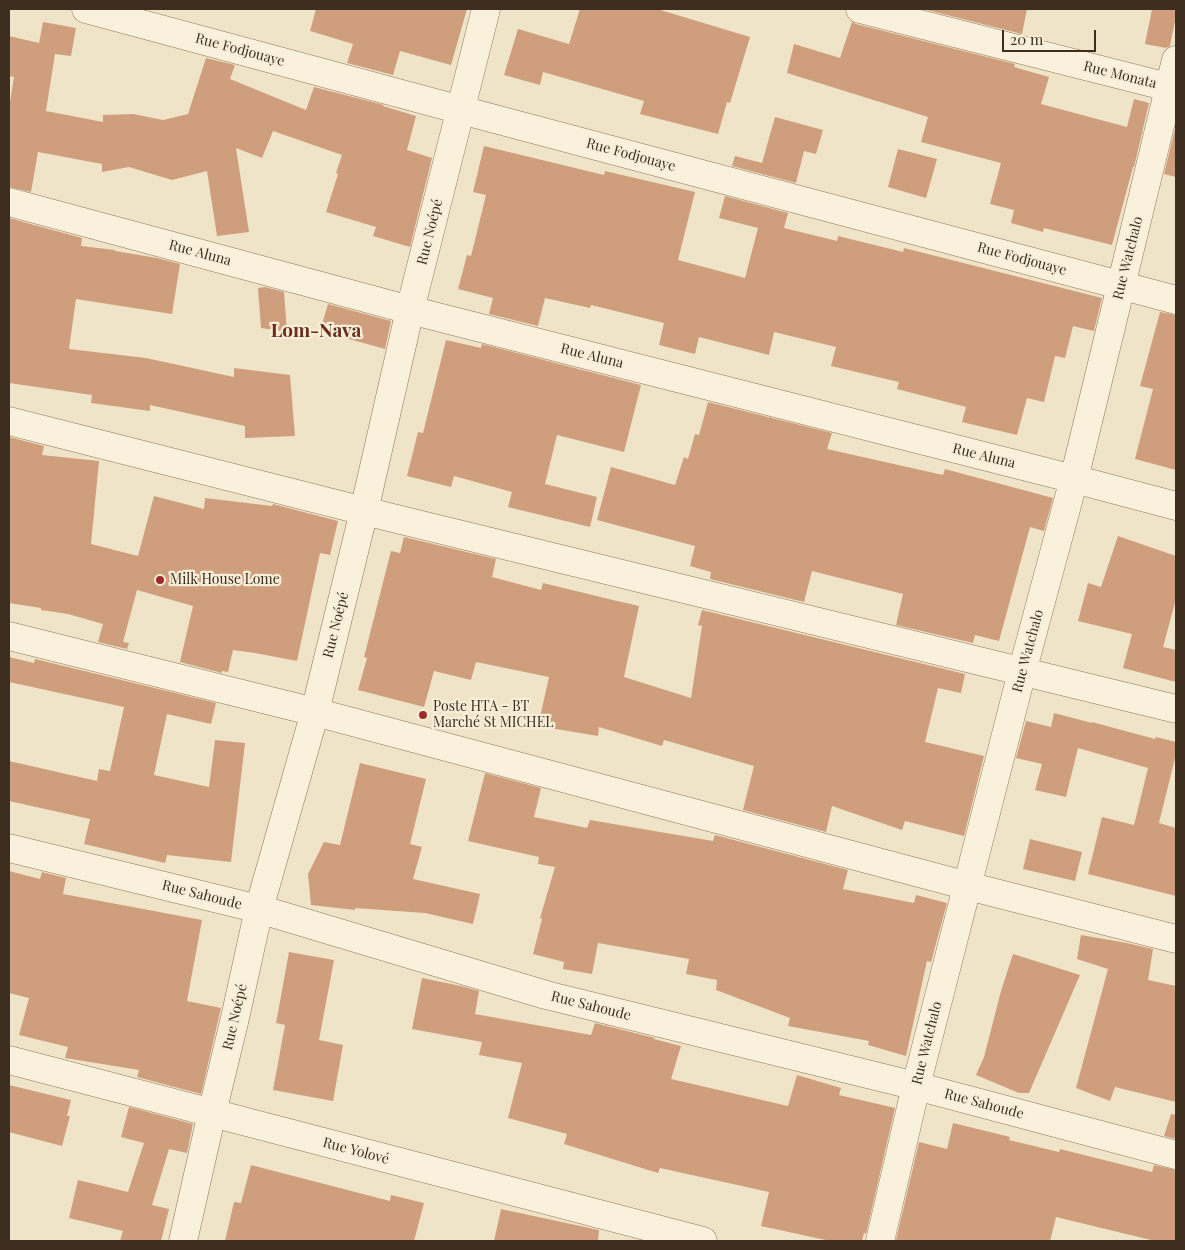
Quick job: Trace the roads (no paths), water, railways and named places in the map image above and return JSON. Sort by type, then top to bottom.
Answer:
[{"type":"street","name":"Rue Fodjouaye","points":[[86,9],[1176,300]]},
{"type":"street","name":"Rue Noépé","points":[[183,1241],[259,909],[315,712],[410,310],[486,9]]},
{"type":"street","name":"Rue Monata","points":[[860,9],[1173,88]]},
{"type":"street","name":"Rue Watchalo","points":[[880,1241],[916,1086],[1022,672],[1074,479],[1173,88],[1176,60]]},
{"type":"street","name":"Rue Aluna","points":[[9,202],[410,310],[1176,506]]},
{"type":"street","points":[[9,421],[364,511],[1176,709]]},
{"type":"street","points":[[9,636],[315,712],[968,886],[1176,939]]},
{"type":"street","name":"Rue Sahoude","points":[[9,848],[259,909],[546,995],[916,1086],[1176,1155]]},
{"type":"street","name":"Rue Yolové","points":[[9,1060],[703,1241]]},
{"type":"place","name":"Milk House Lome","points":[[160,580]]},
{"type":"place","name":"Poste HTA - BT Marché St MICHEL","points":[[423,715]]},
{"type":"district","name":"Lom-Nava","points":[[316,331]]}]
